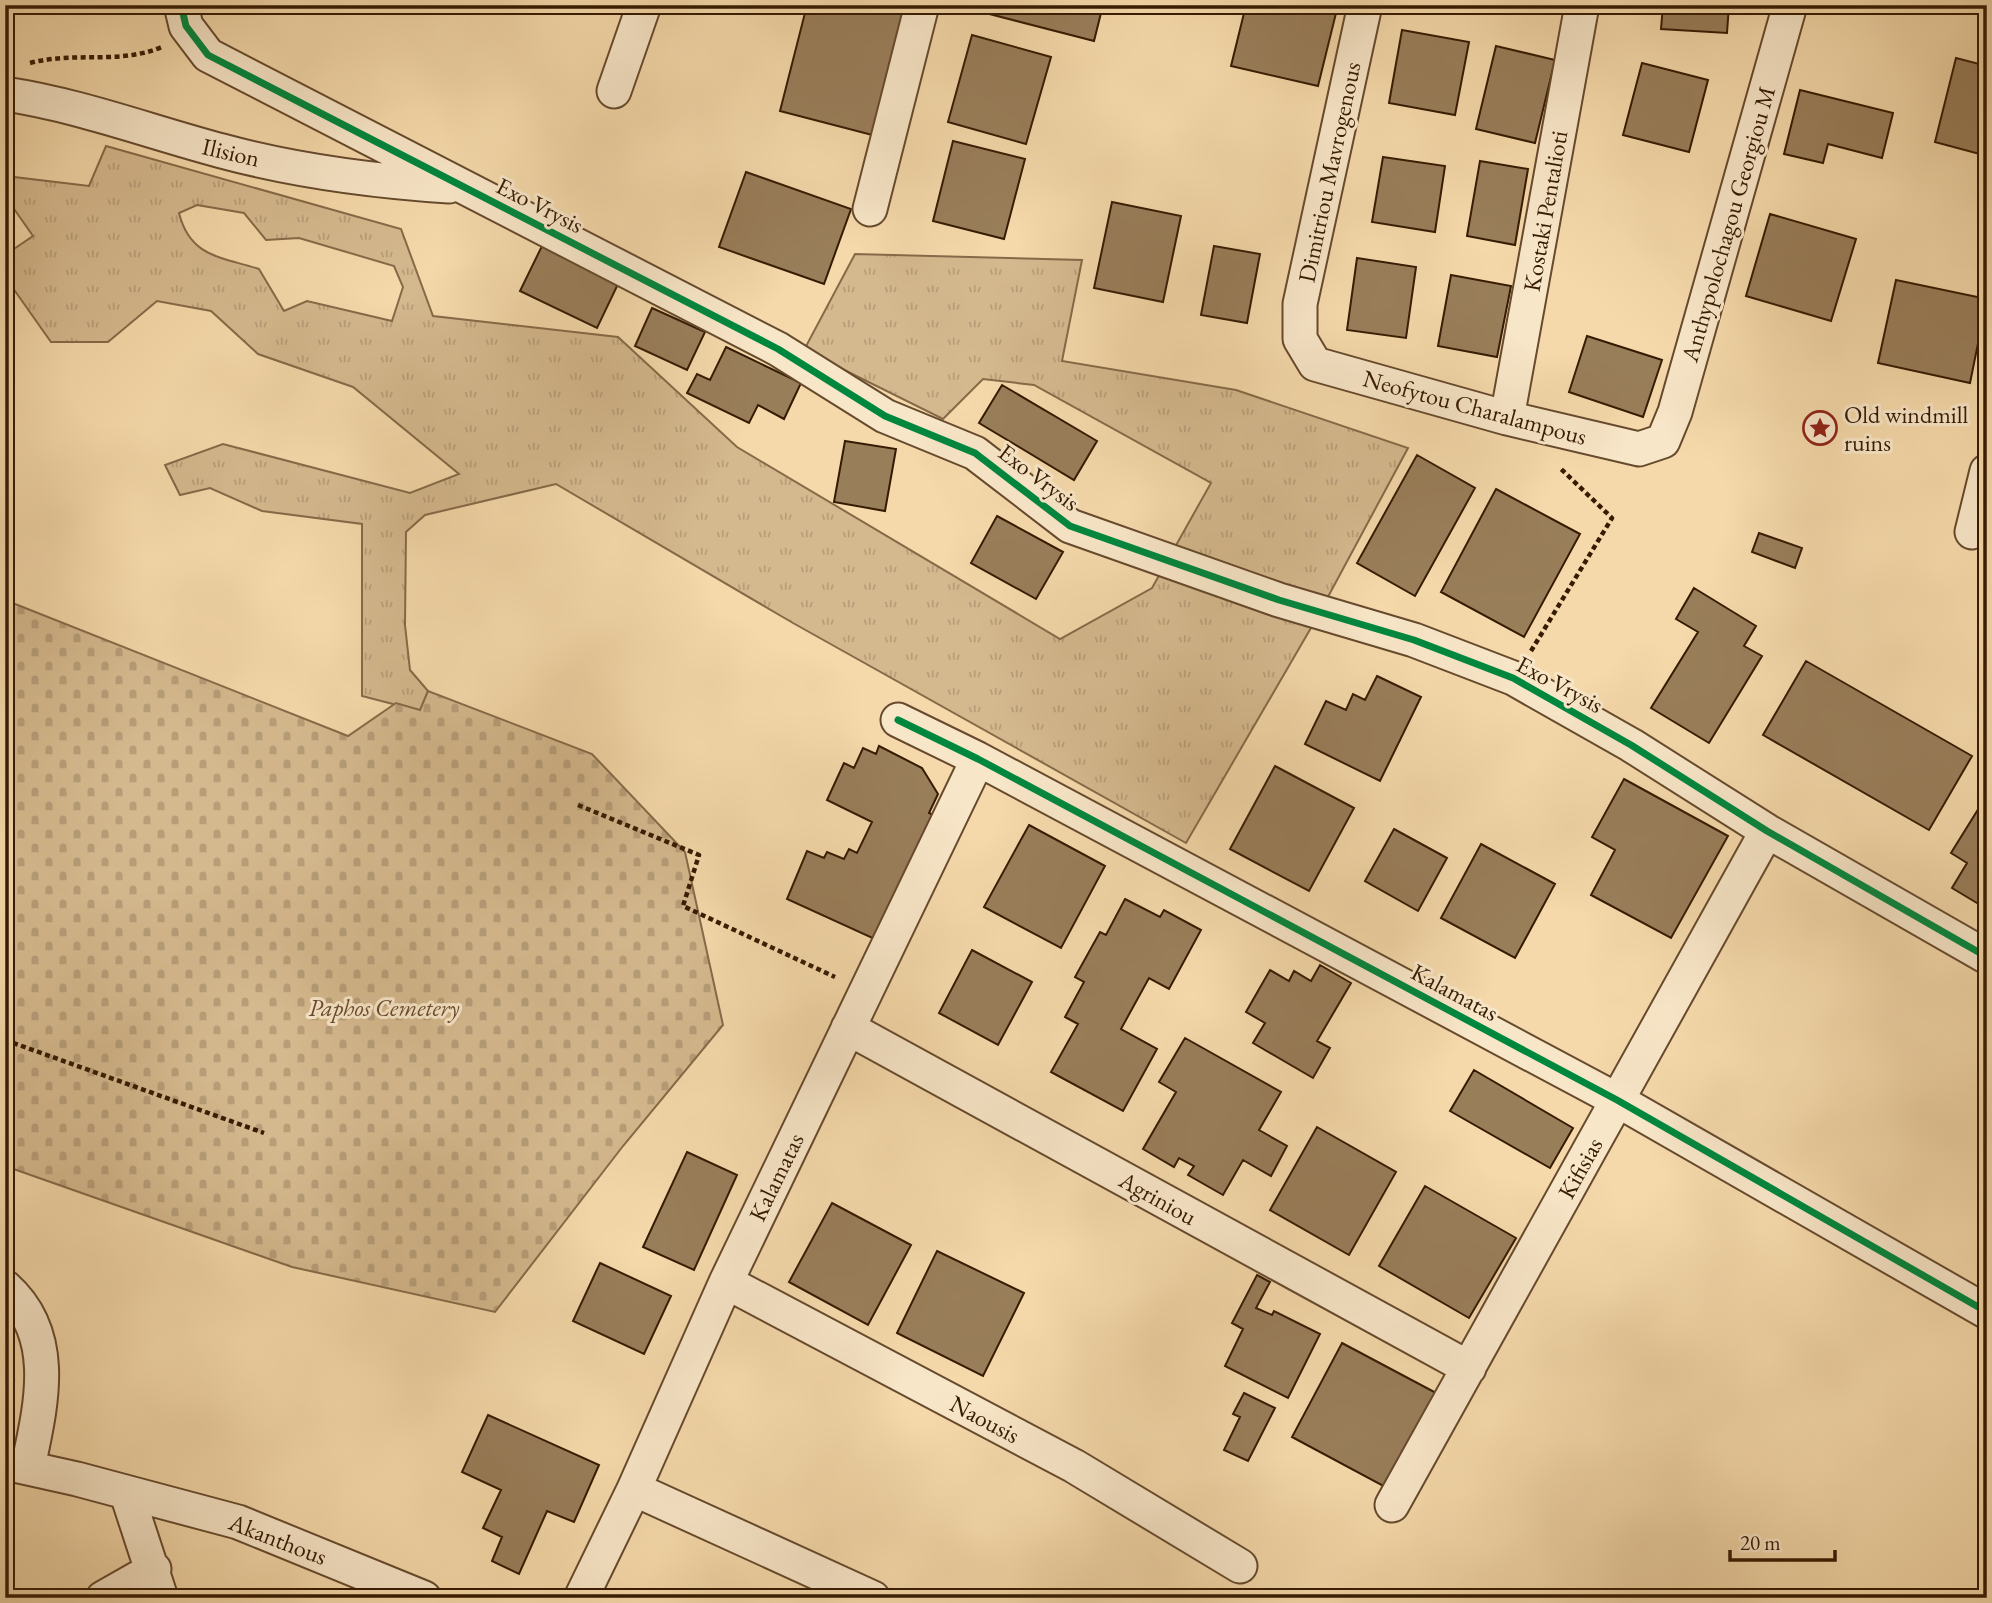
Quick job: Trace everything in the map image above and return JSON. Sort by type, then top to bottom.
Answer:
[{"type":"street","points":[[614,91],[644,5]]},
{"type":"street","points":[[870,209],[922,5]]},
{"type":"street","name":"Dimitriou Mavrogenous","points":[[1300,340],[1300,304],[1365,5]]},
{"type":"street","name":"Kostaki Pentalioti","points":[[1507,418],[1582,5]]},
{"type":"street","name":"Anthypolochagou Georgiou M","points":[[1663,441],[1675,412],[1790,5]]},
{"type":"street","name":"Exo Vrysis","points":[[186,20],[208,55],[778,349],[885,416],[975,453],[1070,526],[1279,600],[1414,640],[1513,678],[1631,745],[1767,831],[1987,957]]},
{"type":"street","name":"Ilision","points":[[12,80],[67,107],[225,152],[372,181],[462,187]]},
{"type":"street","name":"Neofytou Charalampous","points":[[1300,340],[1314,364],[1507,418],[1639,449],[1663,441]]},
{"type":"street","points":[[1972,532],[1987,471]]},
{"type":"street","name":"Kalamatas","points":[[898,720],[978,759],[1617,1100],[1987,1312]]},
{"type":"street","name":"Kalamatas","points":[[581,1598],[634,1489],[726,1282],[978,759]]},
{"type":"street","name":"Kifisias","points":[[1392,1505],[1767,831]]},
{"type":"street","name":"Agriniou","points":[[848,1028],[1469,1367]]},
{"type":"street","name":"Naousis","points":[[726,1282],[1074,1466],[1240,1566]]},
{"type":"street","points":[[5,1287],[28,1312],[41,1348],[40,1395],[17,1465]]},
{"type":"street","name":"Akanthous","points":[[17,1465],[238,1521],[424,1598]]},
{"type":"street","points":[[634,1489],[873,1598]]},
{"type":"street","points":[[103,1598],[157,1583],[127,1494]]},
{"type":"path","points":[[12,80],[56,56],[138,57],[186,20]]},
{"type":"path","points":[[1513,678],[1612,518],[1555,463]]},
{"type":"path","points":[[578,805],[699,855],[682,906],[866,991]]},
{"type":"path","points":[[5,1040],[264,1132]]},
{"type":"green space","points":[[106,146],[401,229],[433,316],[618,337],[737,447],[1060,639],[1152,588],[1211,483],[1034,385],[983,379],[943,419],[804,350],[855,254],[1082,260],[1062,361],[1236,390],[1408,448],[1315,621],[1186,843],[793,623],[556,484],[425,515],[406,532],[405,625],[410,670],[428,691],[420,711],[362,696],[362,524],[262,511],[210,488],[180,495],[165,465],[223,444],[410,493],[459,474],[353,387],[258,354],[211,311],[157,301],[108,342],[51,342],[15,291],[5,297],[5,255],[33,236],[5,196],[5,176],[89,186]],"holes":[[[197,205],[244,213],[266,240],[299,238],[394,266],[403,287],[392,321],[307,301],[284,311],[259,269],[220,258],[199,247],[184,228],[179,213]]]},
{"type":"green space","name":"Paphos Cemetery","points":[[5,600],[348,736],[396,703],[420,710],[428,691],[592,754],[685,852],[723,1025],[623,1146],[495,1312],[292,1267],[5,1166]]},
{"type":"building","points":[[807,5],[914,5],[880,137],[780,111]]},
{"type":"building","points":[[971,5],[1103,5],[1094,41],[970,9]]},
{"type":"building","points":[[1246,5],[1338,5],[1318,86],[1231,66]]},
{"type":"building","points":[[1663,5],[1729,5],[1727,33],[1661,29]]},
{"type":"building","points":[[1402,30],[1469,42],[1455,115],[1389,103]]},
{"type":"building","points":[[972,35],[1051,57],[1026,144],[948,122]]},
{"type":"building","points":[[1496,46],[1555,60],[1535,143],[1476,129]]},
{"type":"building","points":[[1956,58],[1987,66],[1987,156],[1935,142]]},
{"type":"building","points":[[1642,63],[1708,80],[1689,152],[1623,135]]},
{"type":"building","points":[[1800,90],[1893,113],[1882,158],[1828,144],[1823,163],[1784,154]]},
{"type":"building","points":[[953,141],[1025,159],[1004,239],[933,221]]},
{"type":"building","points":[[1383,157],[1445,166],[1435,232],[1372,222]]},
{"type":"building","points":[[1480,161],[1528,169],[1515,245],[1467,236]]},
{"type":"building","points":[[746,172],[851,209],[824,284],[719,247]]},
{"type":"building","points":[[1112,202],[1181,216],[1163,302],[1094,288]]},
{"type":"building","points":[[1770,214],[1856,239],[1831,321],[1746,296]]},
{"type":"building","points":[[542,246],[619,282],[597,328],[520,291]]},
{"type":"building","points":[[1214,246],[1260,254],[1247,323],[1201,315]]},
{"type":"building","points":[[1357,258],[1416,267],[1406,338],[1347,330]]},
{"type":"building","points":[[1451,275],[1511,286],[1497,357],[1438,346]]},
{"type":"building","points":[[1896,280],[1987,299],[1970,383],[1878,363]]},
{"type":"building","points":[[652,308],[705,332],[687,370],[635,346]]},
{"type":"building","points":[[1587,336],[1662,360],[1643,417],[1569,392]]},
{"type":"building","points":[[726,347],[801,383],[784,419],[758,405],[749,423],[687,393],[697,374],[710,380]]},
{"type":"building","points":[[1002,385],[1097,441],[1074,480],[979,423]]},
{"type":"building","points":[[845,441],[896,449],[885,511],[834,502]]},
{"type":"building","points":[[1417,455],[1475,488],[1415,596],[1357,563]]},
{"type":"building","points":[[1496,489],[1580,534],[1524,637],[1441,592]]},
{"type":"building","points":[[997,516],[1063,552],[1036,599],[971,563]]},
{"type":"building","points":[[1759,533],[1802,548],[1795,568],[1752,552]]},
{"type":"building","points":[[1694,588],[1756,626],[1744,646],[1762,656],[1709,743],[1651,708],[1698,632],[1676,619]]},
{"type":"building","points":[[1806,661],[1972,756],[1929,830],[1763,735]]},
{"type":"building","points":[[1377,676],[1421,697],[1380,781],[1305,744],[1326,701],[1346,710],[1353,694],[1365,700]]},
{"type":"building","points":[[879,746],[922,768],[938,794],[929,813],[940,818],[879,941],[787,899],[807,851],[824,858],[827,852],[844,859],[849,849],[857,853],[872,822],[827,800],[844,763],[854,768],[863,748],[876,754]]},
{"type":"building","points":[[1275,766],[1354,808],[1309,891],[1230,849]]},
{"type":"building","points":[[1624,779],[1728,836],[1671,938],[1591,895],[1615,850],[1592,837]]},
{"type":"building","points":[[1987,795],[1987,909],[1952,888],[1967,863],[1951,853]]},
{"type":"building","points":[[1029,825],[1105,866],[1061,948],[984,907]]},
{"type":"building","points":[[1394,829],[1447,858],[1418,911],[1365,881]]},
{"type":"building","points":[[1481,844],[1555,884],[1515,958],[1441,918]]},
{"type":"building","points":[[1125,899],[1160,917],[1164,910],[1201,930],[1169,989],[1149,978],[1121,1029],[1157,1049],[1123,1111],[1051,1072],[1078,1024],[1065,1017],[1084,982],[1075,977],[1100,932],[1106,935]]},
{"type":"building","points":[[972,950],[1032,982],[998,1045],[939,1013]]},
{"type":"building","points":[[1320,965],[1351,983],[1317,1041],[1330,1048],[1313,1078],[1253,1043],[1265,1023],[1246,1012],[1270,970],[1289,981],[1294,971],[1311,981]]},
{"type":"building","points":[[1185,1038],[1281,1092],[1259,1130],[1287,1146],[1271,1176],[1243,1160],[1223,1195],[1188,1175],[1194,1166],[1179,1158],[1174,1167],[1143,1149],[1176,1092],[1159,1082]]},
{"type":"building","points":[[1474,1070],[1573,1128],[1550,1168],[1450,1111]]},
{"type":"building","points":[[1317,1127],[1396,1172],[1349,1255],[1270,1210]]},
{"type":"building","points":[[687,1152],[737,1175],[694,1270],[643,1247]]},
{"type":"building","points":[[1425,1186],[1516,1238],[1469,1318],[1379,1266]]},
{"type":"building","points":[[832,1203],[911,1245],[868,1325],[789,1282]]},
{"type":"building","points":[[937,1251],[1024,1293],[983,1376],[897,1333]]},
{"type":"building","points":[[600,1263],[671,1296],[644,1354],[573,1321]]},
{"type":"building","points":[[1257,1275],[1270,1282],[1256,1308],[1272,1315],[1274,1311],[1320,1334],[1288,1398],[1225,1366],[1243,1329],[1232,1323]]},
{"type":"building","points":[[1342,1343],[1438,1394],[1387,1488],[1292,1437]]},
{"type":"building","points":[[5,1375],[14,1380],[5,1394]]},
{"type":"building","points":[[1244,1393],[1275,1408],[1248,1461],[1224,1450],[1240,1417],[1233,1414]]},
{"type":"building","points":[[488,1415],[599,1465],[574,1522],[547,1511],[519,1574],[492,1561],[502,1537],[483,1528],[501,1490],[462,1472]]},
{"type":"cycle path","points":[[181,5],[186,26],[208,55],[778,349],[885,416],[975,453],[1070,526],[1279,600],[1414,640],[1513,678],[1631,745],[1767,831],[1987,957]]},
{"type":"cycle path","points":[[898,720],[978,759],[1617,1100],[1987,1312]]},
{"type":"place","name":"Old windmill ruins","points":[[1820,428]]}]
